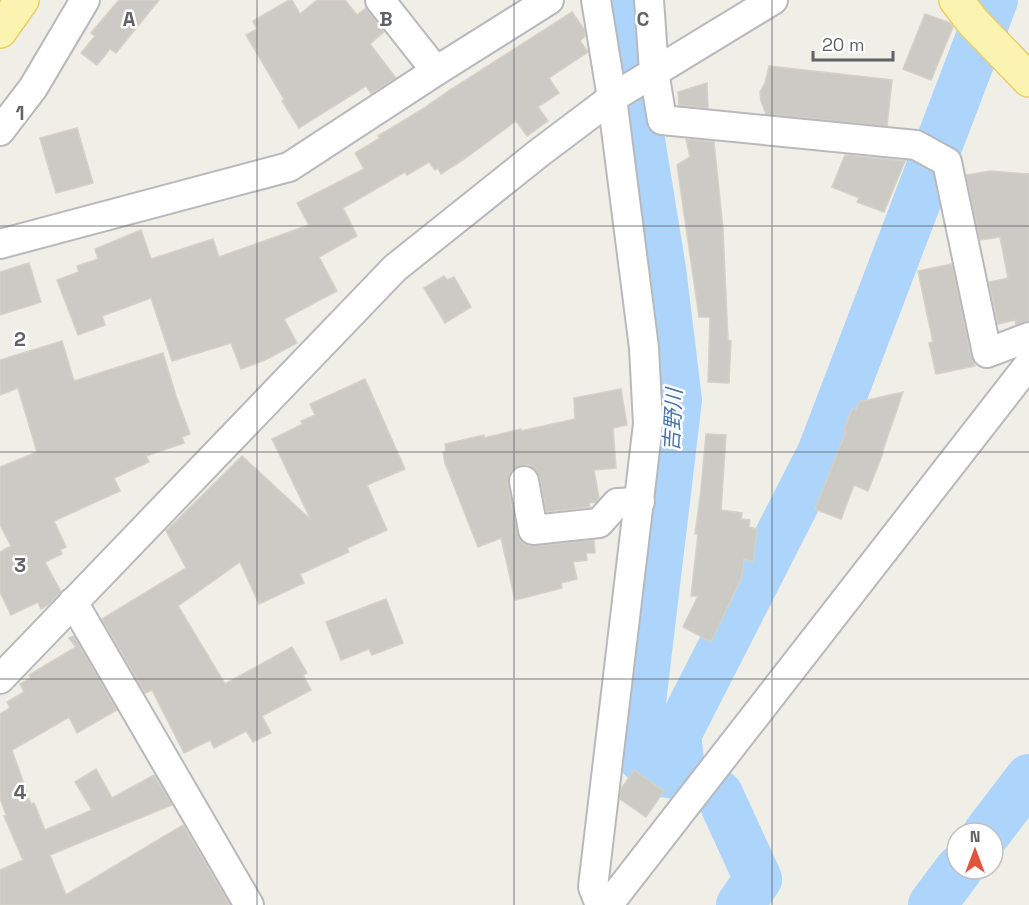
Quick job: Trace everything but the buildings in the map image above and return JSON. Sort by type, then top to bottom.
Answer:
[{"type":"main road","points":[[0,31],[22,0]]},
{"type":"main road","points":[[965,11],[1029,80]]},
{"type":"street","points":[[0,130],[33,88],[85,0]]},
{"type":"street","points":[[380,0],[436,71]]},
{"type":"street","points":[[0,244],[289,167],[549,0]]},
{"type":"street","points":[[596,0],[612,98],[644,348],[648,424],[593,887],[600,905]]},
{"type":"street","points":[[649,0],[654,71],[662,120],[916,145],[947,162],[987,353],[1029,337]]},
{"type":"street","points":[[0,679],[395,268],[612,98],[773,0]]},
{"type":"street","points":[[608,905],[1029,364]]},
{"type":"street","points":[[524,481],[533,530],[599,524],[617,503],[640,502]]},
{"type":"street","points":[[74,602],[249,905]]},
{"type":"waterway","points":[[623,0],[627,70],[662,269],[678,400],[636,752],[656,772],[682,776],[677,735],[821,453],[994,0]]},
{"type":"waterway","points":[[996,821],[1029,778]]},
{"type":"waterway","name":"吉野川","points":[[719,794],[758,879],[740,905]]},
{"type":"waterway","points":[[932,905],[950,881]]}]
